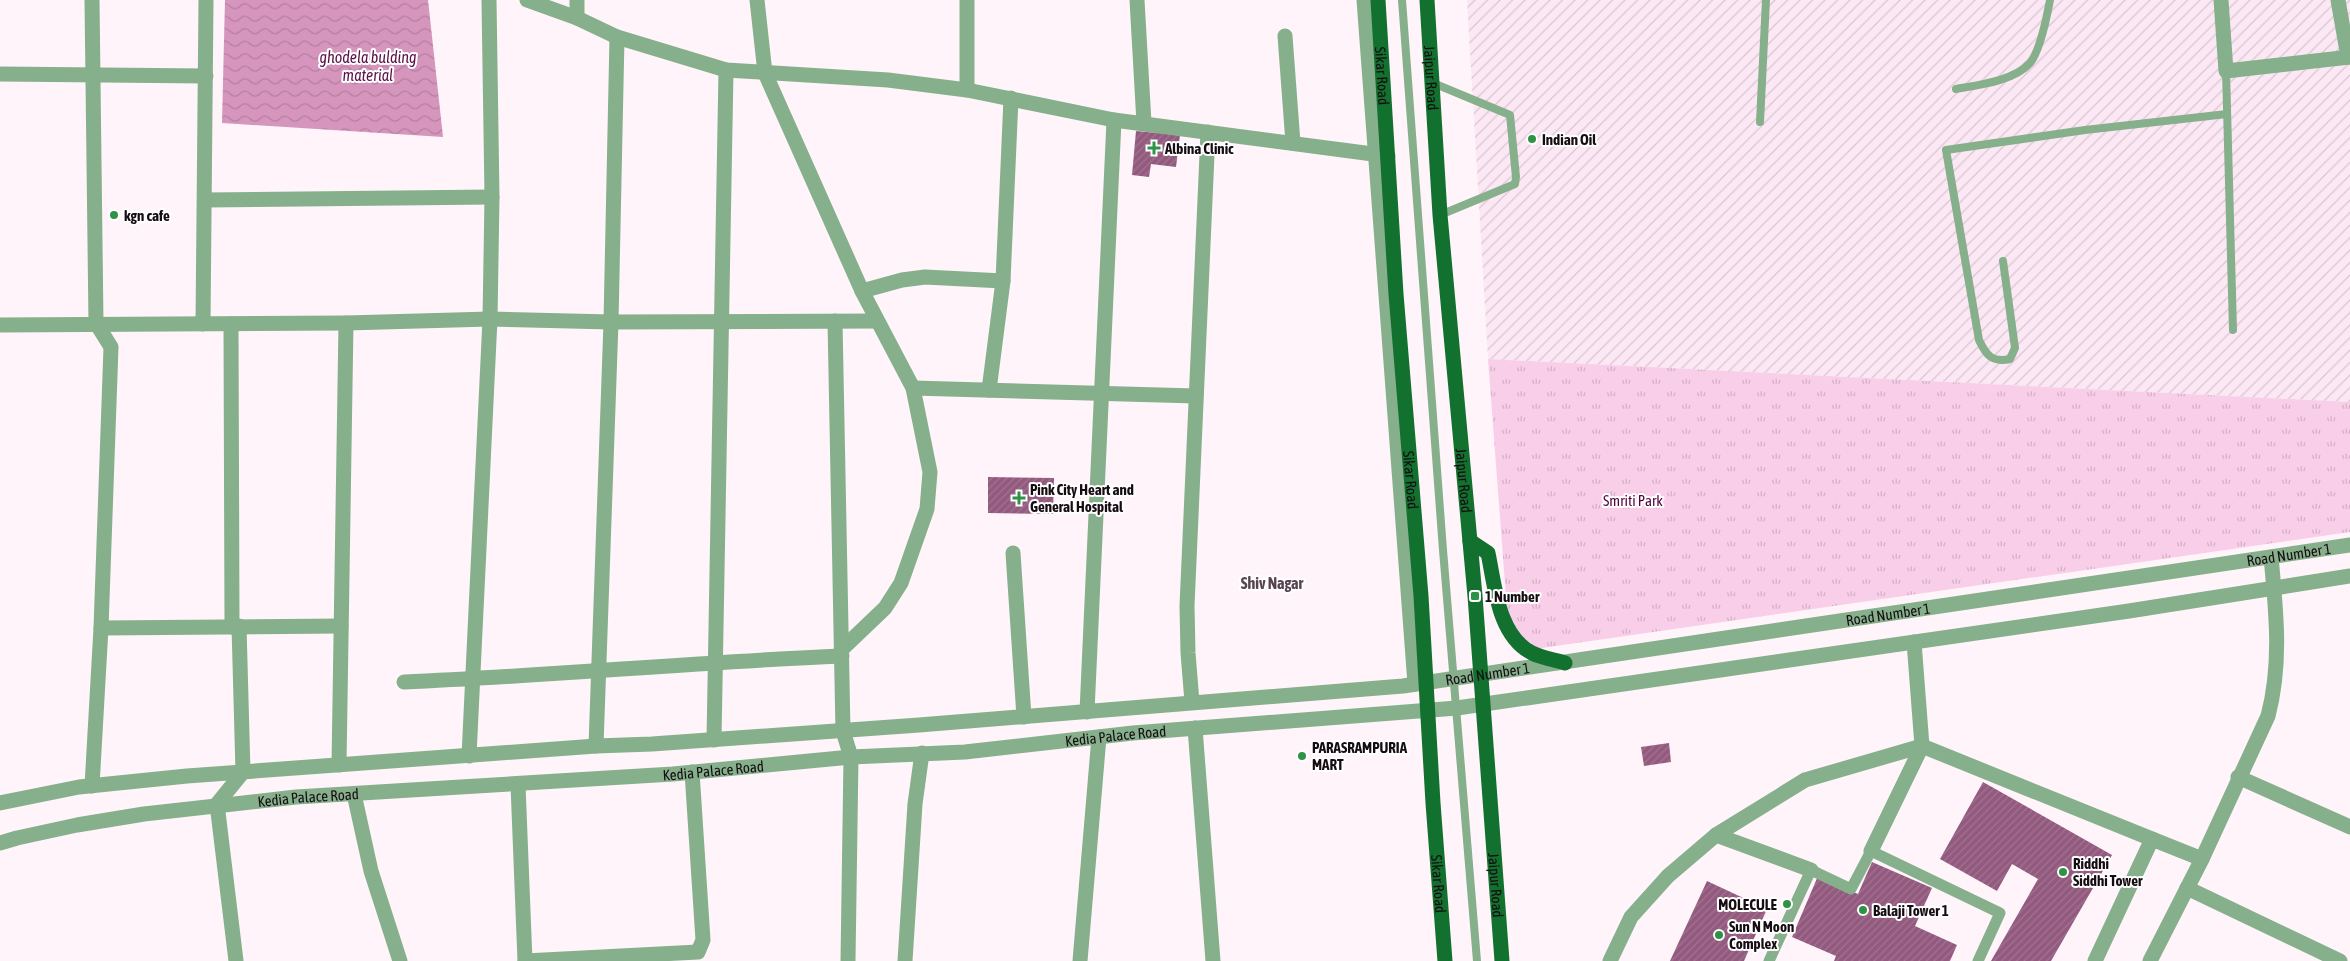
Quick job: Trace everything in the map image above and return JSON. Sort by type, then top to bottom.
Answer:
[{"type":"main road","name":"Sikar Road","points":[[1378,0],[1382,155],[1421,596],[1420,683],[1427,711],[1446,961]]},
{"type":"main road","name":"Jaipur Road","points":[[1427,0],[1440,215],[1470,541],[1502,961]]},
{"type":"main road","points":[[1470,541],[1488,553],[1504,621],[1514,639],[1531,653],[1566,663]]},
{"type":"street","points":[[92,0],[96,323],[111,347],[101,628],[92,786]]},
{"type":"street","points":[[203,324],[206,0]]},
{"type":"street","points":[[469,756],[490,319],[492,197],[490,0]]},
{"type":"street","points":[[526,0],[576,18],[618,37],[726,70],[888,80],[967,90],[1114,120],[1382,155],[1364,0]]},
{"type":"street","points":[[576,18],[577,0]]},
{"type":"street","points":[[404,682],[598,672],[715,661],[842,653],[885,608],[901,583],[928,509],[930,472],[913,388],[876,321],[764,73],[757,0]]},
{"type":"street","points":[[967,0],[967,90]]},
{"type":"street","points":[[1137,0],[1144,123]]},
{"type":"street","points":[[2221,0],[2226,71],[2349,57],[2338,0]]},
{"type":"street","points":[[1285,36],[1293,143]]},
{"type":"street","points":[[596,746],[611,322],[618,37]]},
{"type":"street","points":[[714,740],[723,322],[726,70]]},
{"type":"street","points":[[0,74],[206,76]]},
{"type":"street","points":[[989,390],[1003,281],[1011,98]]},
{"type":"street","points":[[1087,712],[1114,120]]},
{"type":"street","points":[[1192,702],[1188,653],[1188,606],[1208,132]]},
{"type":"street","points":[[205,200],[492,197]]},
{"type":"street","points":[[862,291],[902,280],[925,277],[1003,281]]},
{"type":"street","points":[[0,324],[346,323],[490,319],[611,322],[876,321]]},
{"type":"street","points":[[835,321],[843,731],[851,757],[848,961]]},
{"type":"street","points":[[339,765],[346,323]]},
{"type":"street","points":[[231,324],[235,626],[243,772],[218,804],[236,961]]},
{"type":"street","points":[[913,388],[1196,396]]},
{"type":"street","name":"Road Number 1","points":[[1420,683],[1566,663],[2350,545]]},
{"type":"street","points":[[1013,553],[1024,717]]},
{"type":"street","points":[[2150,961],[2202,859],[2268,716],[2274,694],[2278,661],[2271,557]]},
{"type":"street","name":"Road Number 1","points":[[1427,711],[1482,705],[1914,642],[2350,576]]},
{"type":"street","points":[[101,628],[341,626]]},
{"type":"street","points":[[1716,835],[1811,870],[1851,888],[1922,746],[1914,642]]},
{"type":"street","name":"Kedia Palace Road","points":[[0,803],[92,786],[243,772],[596,746],[843,731],[1192,702],[1329,693],[1420,683]]},
{"type":"street","name":"Kedia Palace Road","points":[[0,844],[17,838],[77,825],[218,804],[296,797],[518,785],[692,772],[851,757],[965,752],[1195,728],[1427,711]]},
{"type":"street","points":[[1195,728],[1213,961]]},
{"type":"street","points":[[1080,961],[1099,737]]},
{"type":"street","points":[[1610,961],[1631,917],[1668,876],[1716,835],[1805,780],[1922,746],[2202,859]]},
{"type":"street","points":[[905,961],[914,804],[922,753]]},
{"type":"street","points":[[518,785],[525,961],[698,952],[703,940],[692,772]]},
{"type":"street","points":[[2238,778],[2350,827]]},
{"type":"street","points":[[354,794],[371,871],[400,961]]},
{"type":"street","points":[[2095,961],[2152,839]]},
{"type":"street","points":[[1871,851],[2000,913],[1978,961]]},
{"type":"street","points":[[1769,961],[1811,870]]},
{"type":"street","points":[[2187,888],[2340,961]]},
{"type":"lane","points":[[1402,0],[1476,961]]},
{"type":"lane","points":[[1760,122],[1766,0]]},
{"type":"lane","points":[[1956,89],[2005,79],[2030,63],[2044,29],[2050,0]]},
{"type":"lane","points":[[2226,71],[2233,330]]},
{"type":"lane","points":[[1433,83],[1510,115],[1516,177],[1515,184],[1440,215]]},
{"type":"lane","points":[[2003,261],[2015,348],[2010,359],[1999,362],[1987,356],[1979,340],[1946,150],[2085,130],[2227,114]]},
{"type":"shaded area","points":[[1467,0],[2350,0],[2350,402],[1488,359]]},
{"type":"green space","name":"Smriti Park","points":[[1488,359],[2350,402],[2350,532],[1535,649],[1522,641],[1507,610]]},
{"type":"water","name":"ghodela bulding material","points":[[225,0],[428,0],[443,137],[222,123]]},
{"type":"building","points":[[1136,131],[1180,135],[1176,167],[1151,164],[1149,177],[1132,175]]},
{"type":"building","points":[[988,477],[1054,478],[1053,514],[988,513]]},
{"type":"building","points":[[1669,743],[1671,762],[1644,766],[1641,747]]},
{"type":"building","name":"Riddhi Siddhi Tower","points":[[1983,782],[2112,855],[2051,961],[1991,961],[2038,879],[2012,864],[1997,891],[1940,859]]},
{"type":"building","name":"Balaji Tower 1","points":[[1872,862],[1932,888],[1915,926],[1957,945],[1950,961],[1834,961],[1836,956],[1792,937],[1818,876],[1858,894]]},
{"type":"building","name":"Sun N Moon Complex","points":[[1707,881],[1767,909],[1744,961],[1670,961]]},
{"type":"place","name":"Indian Oil","points":[[1532,139]]},
{"type":"place","name":"Albina Clinic","points":[[1154,148]]},
{"type":"place","name":"kgn cafe","points":[[114,215]]},
{"type":"place","name":"Pink City Heart and General Hospital","points":[[1019,498]]},
{"type":"place","name":"1 Number","points":[[1475,596]]},
{"type":"place","name":"PARASRAMPURIA MART","points":[[1302,756]]},
{"type":"place","name":"Riddhi Siddhi Tower","points":[[2063,872]]},
{"type":"place","name":"MOLECULE","points":[[1787,904]]},
{"type":"place","name":"Balaji Tower 1","points":[[1863,910]]},
{"type":"place","name":"Sun N Moon Complex","points":[[1719,935]]},
{"type":"district","name":"Shiv Nagar","points":[[1272,583]]}]
